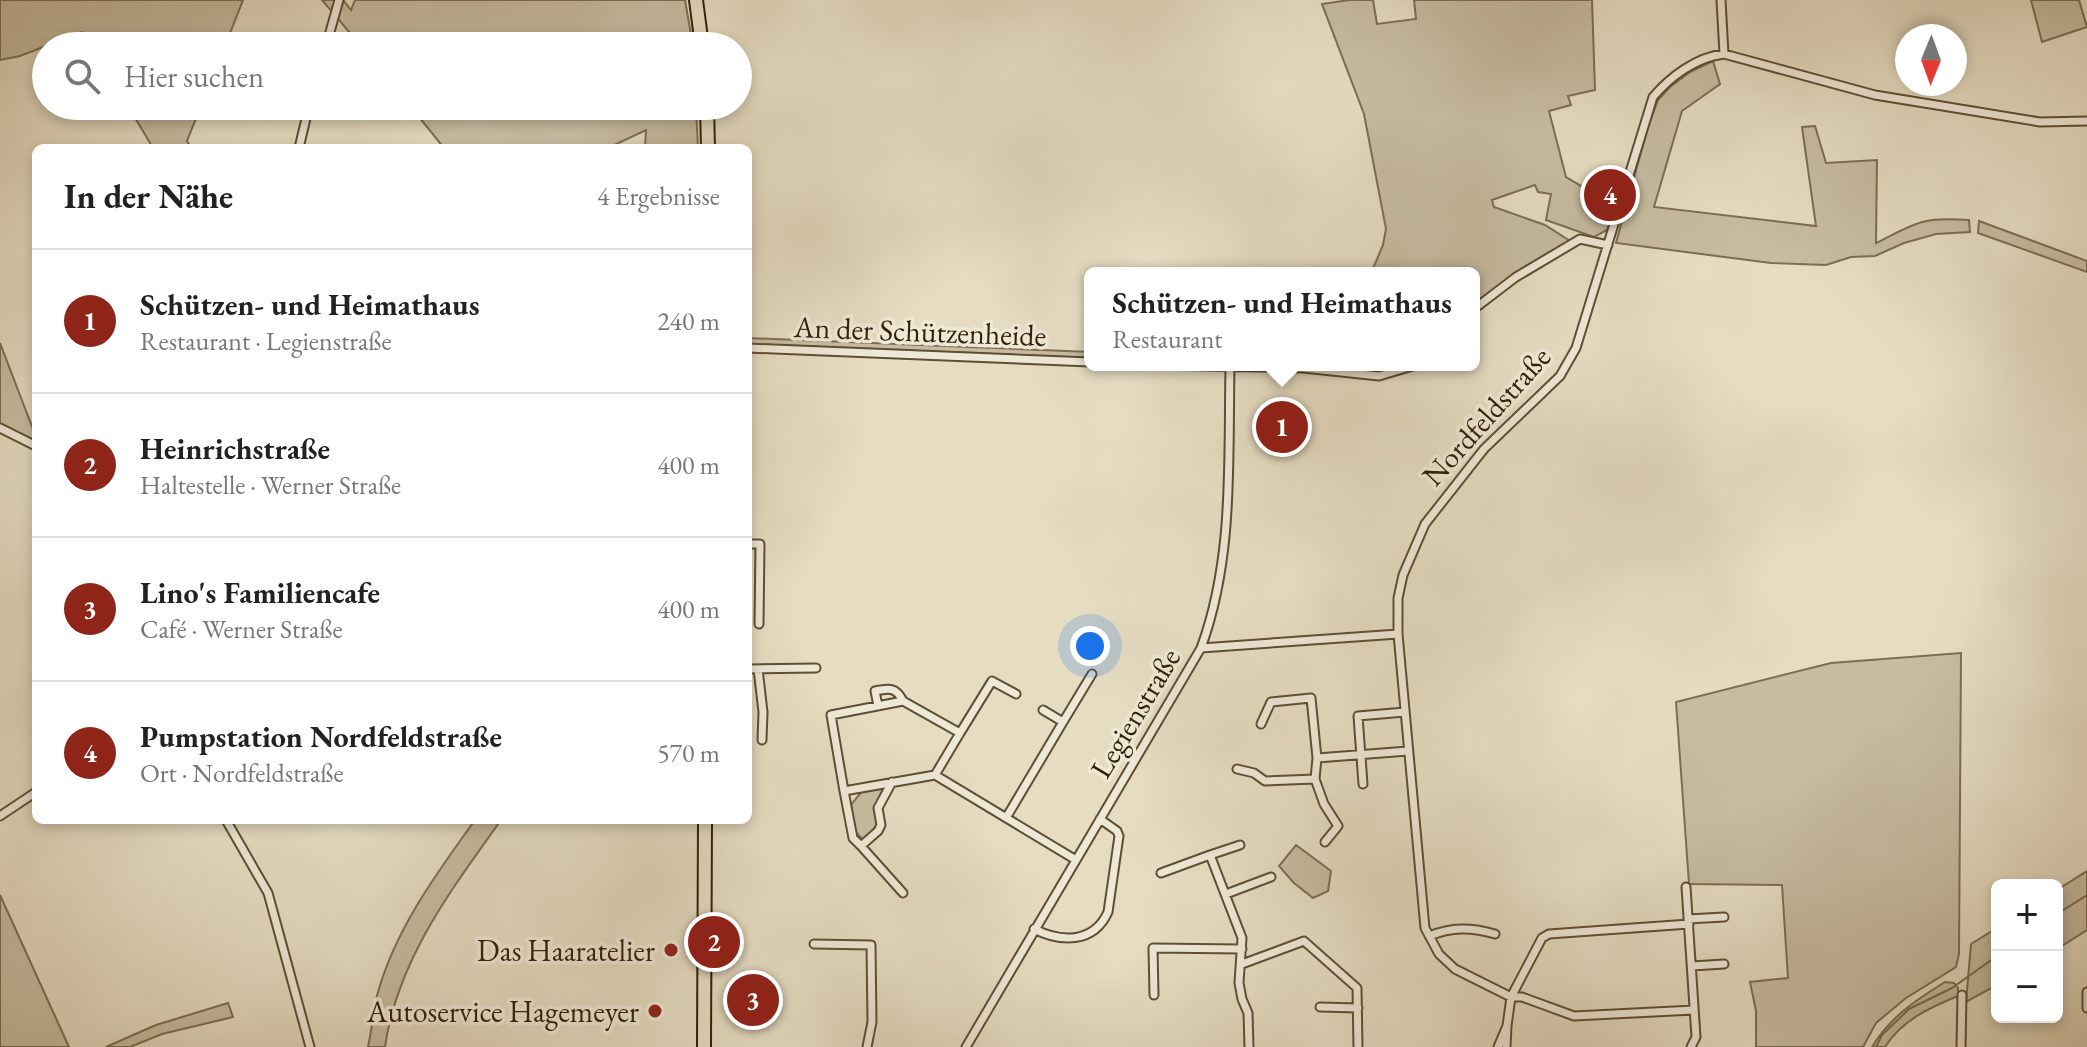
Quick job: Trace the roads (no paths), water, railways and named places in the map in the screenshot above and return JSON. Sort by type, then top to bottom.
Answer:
[{"type":"main road","points":[[696,0],[700,32]]},
{"type":"main road","points":[[707,120],[708,144]]},
{"type":"main road","points":[[704,1047],[705,824]]},
{"type":"street","points":[[1721,0],[1724,54],[1886,97],[2040,122],[2087,121]]},
{"type":"street","points":[[330,32],[339,2]]},
{"type":"street","name":"Nordfeldstraße","points":[[1694,1010],[1574,1016],[1522,997],[1511,997],[1455,969],[1439,954],[1429,936],[1422,904],[1398,634],[1400,588],[1406,563],[1432,514],[1484,449],[1568,365],[1586,323],[1653,97],[1686,69],[1713,55],[1724,54]]},
{"type":"street","points":[[300,144],[306,120]]},
{"type":"street","points":[[1480,304],[1516,277],[1580,239],[1608,245]]},
{"type":"street","name":"An der Schützenheide","points":[[752,348],[1084,362]]},
{"type":"street","name":"Legienstraße","points":[[966,1047],[1201,648],[1214,614],[1221,577],[1228,507],[1230,371]]},
{"type":"street","points":[[1332,371],[1379,376],[1396,371]]},
{"type":"street","points":[[0,428],[32,444]]},
{"type":"street","points":[[752,544],[760,544],[759,624]]},
{"type":"street","points":[[1201,648],[1398,634]]},
{"type":"street","points":[[752,669],[816,668]]},
{"type":"street","points":[[758,669],[763,712],[762,740]]},
{"type":"street","points":[[1006,818],[1092,674]]},
{"type":"street","points":[[935,775],[992,681],[1016,694]]},
{"type":"street","points":[[878,706],[875,691],[890,688],[898,692],[903,701],[960,733]]},
{"type":"street","points":[[1261,724],[1271,702],[1311,698],[1317,758],[1315,779],[1324,804],[1338,826],[1325,842]]},
{"type":"street","points":[[903,701],[831,715],[853,838],[903,893]]},
{"type":"street","points":[[1043,710],[1063,722]]},
{"type":"street","points":[[1363,784],[1358,716],[1405,712]]},
{"type":"street","points":[[1317,758],[1408,751]]},
{"type":"street","points":[[1237,769],[1254,773],[1265,781],[1315,779]]},
{"type":"street","points":[[844,791],[935,775],[1076,860]]},
{"type":"street","points":[[861,846],[881,825],[878,808],[892,782]]},
{"type":"street","points":[[0,816],[32,795]]},
{"type":"street","points":[[1034,929],[1053,937],[1077,938],[1094,931],[1104,921],[1119,835],[1100,819]]},
{"type":"street","points":[[228,824],[268,893],[310,1047]]},
{"type":"street","points":[[1161,873],[1240,845]]},
{"type":"street","points":[[1210,855],[1242,938],[1239,983],[1248,1013],[1249,1047]]},
{"type":"street","points":[[1226,894],[1271,877]]},
{"type":"street","points":[[1686,887],[1696,1037],[1691,1047]]},
{"type":"street","points":[[1506,1047],[1511,997],[1542,938],[1549,934],[1724,917]]},
{"type":"street","points":[[1429,936],[1448,928],[1477,928],[1495,934]]},
{"type":"street","points":[[1242,964],[1304,941],[1357,988],[1358,1047]]},
{"type":"street","points":[[814,944],[871,945],[872,1022],[867,1047]]},
{"type":"street","points":[[1154,995],[1153,948],[1242,949]]},
{"type":"street","points":[[1692,966],[1724,964]]},
{"type":"street","points":[[2087,992],[2087,1008]]},
{"type":"street","points":[[1961,1047],[1962,995]]},
{"type":"street","points":[[1320,1007],[1358,1008]]},
{"type":"street","points":[[1498,1047],[1507,1026]]},
{"type":"waterway","points":[[2063,910],[2087,895]]},
{"type":"waterway","points":[[1876,1047],[1882,1035],[1909,1009],[1952,988],[1991,960]]},
{"type":"place","name":"Pumpstation Nordfeldstraße","points":[[1610,195]]},
{"type":"place","name":"Schützen- und Heimathaus","points":[[1282,427]]},
{"type":"place","name":"Heinrichstraße","points":[[714,942]]},
{"type":"place","name":"Das Haaratelier","points":[[671,950]]},
{"type":"place","name":"Lino's Familiencafe","points":[[753,1000]]},
{"type":"place","name":"Autoservice Hagemeyer","points":[[655,1011]]}]
